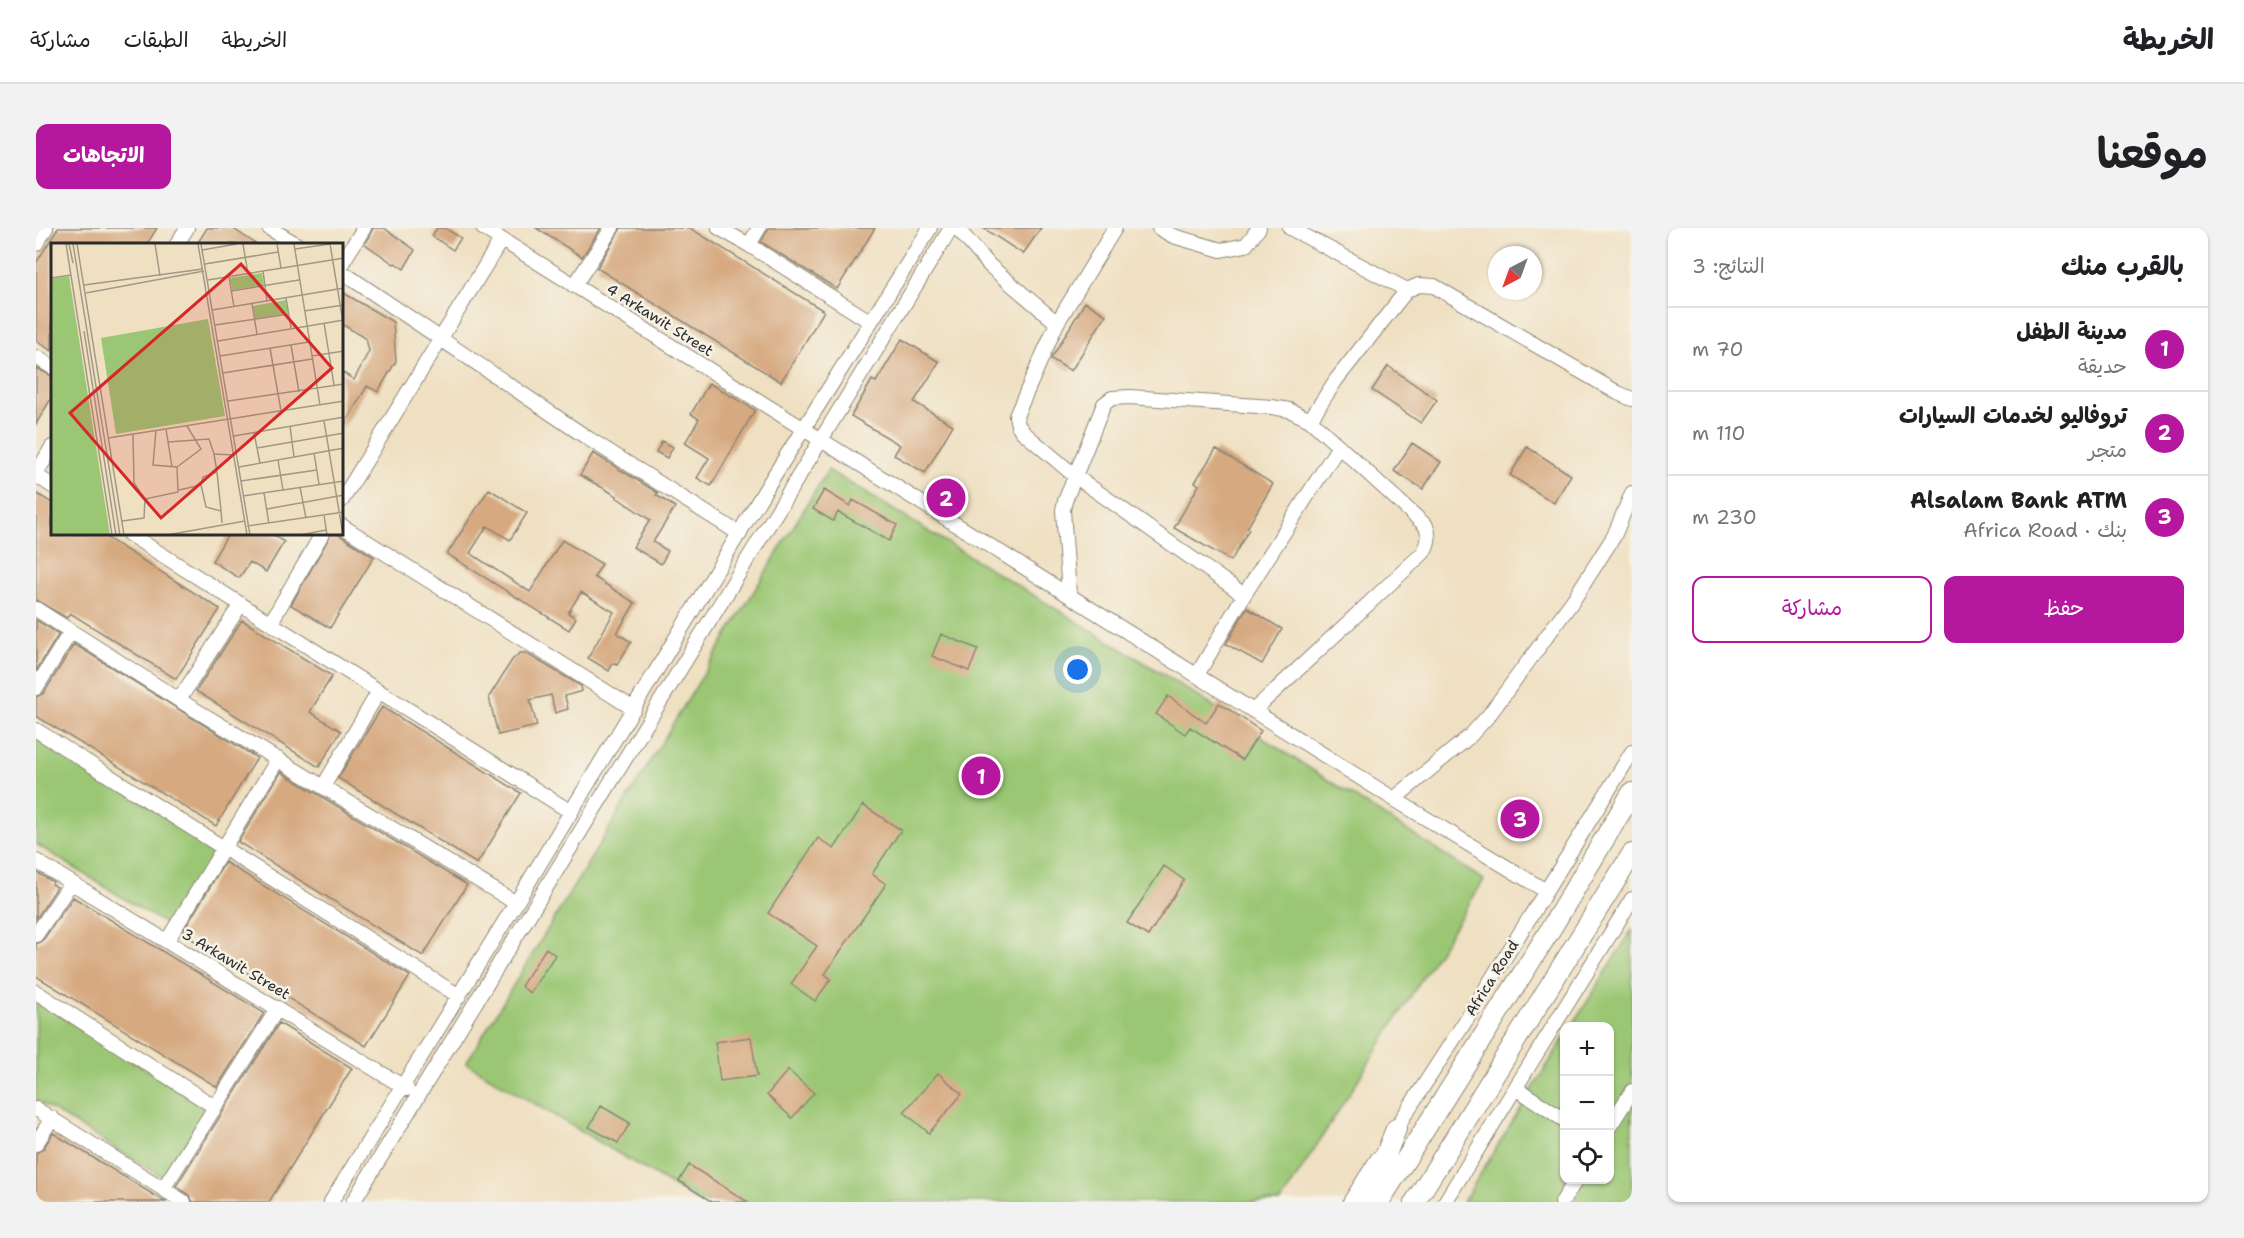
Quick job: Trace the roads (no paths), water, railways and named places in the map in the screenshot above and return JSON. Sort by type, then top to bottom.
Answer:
[{"type":"highway","name":"Africa Road","points":[[1379,1202],[1547,935],[1632,793]]},
{"type":"highway","points":[[1415,1202],[1629,862]]},
{"type":"highway","points":[[1367,1202],[1396,1129]]},
{"type":"street","points":[[178,243],[187,228]]},
{"type":"street","points":[[269,228],[294,243]]},
{"type":"street","points":[[344,260],[364,228]]},
{"type":"street","name":"4 Arkawit Street","points":[[483,228],[1394,799],[1546,891]]},
{"type":"street","points":[[574,286],[612,228]]},
{"type":"street","points":[[719,228],[872,322]]},
{"type":"street","points":[[750,245],[759,228]]},
{"type":"street","points":[[331,1202],[516,903],[804,428],[930,228]]},
{"type":"street","points":[[353,1202],[951,228]]},
{"type":"street","points":[[957,228],[990,266],[1057,323]]},
{"type":"street","points":[[1115,228],[1057,323],[1016,416],[1018,424],[1023,432],[1075,476],[1244,595]]},
{"type":"street","points":[[1158,228],[1173,236],[1221,250],[1246,245],[1258,228]]},
{"type":"street","points":[[1290,228],[1407,290]]},
{"type":"street","points":[[344,497],[501,240]]},
{"type":"street","points":[[344,273],[589,439],[740,534]]},
{"type":"street","points":[[1310,420],[1336,380],[1407,290],[1419,285],[1434,286],[1632,399]]},
{"type":"street","points":[[36,357],[51,366]]},
{"type":"street","points":[[1069,594],[1063,510],[1104,404],[1112,398],[1130,396],[1272,406],[1289,410],[1310,420],[1426,526],[1429,535],[1428,544],[1423,553],[1253,711]]},
{"type":"street","points":[[1197,675],[1244,595],[1339,446]]},
{"type":"street","points":[[51,449],[36,475],[51,485]]},
{"type":"street","points":[[1394,799],[1470,736],[1489,715],[1574,599],[1608,545],[1624,515],[1632,492]]},
{"type":"street","points":[[344,527],[634,708]]},
{"type":"street","points":[[136,536],[151,540],[241,604],[571,812]]},
{"type":"street","points":[[271,622],[321,536]]},
{"type":"street","points":[[179,699],[241,604]]},
{"type":"street","points":[[36,609],[179,699],[516,903]]},
{"type":"street","points":[[36,688],[71,631]]},
{"type":"street","points":[[323,787],[379,691]]},
{"type":"street","points":[[36,730],[459,996]]},
{"type":"street","name":"Africa Road","points":[[1350,1202],[1632,752]]},
{"type":"street","points":[[167,941],[278,759]]},
{"type":"street","name":"3 Arkawit Street","points":[[36,861],[418,1096]]},
{"type":"street","points":[[36,935],[71,883]]},
{"type":"street","points":[[1444,1202],[1632,899]]},
{"type":"street","points":[[36,992],[214,1107]]},
{"type":"street","points":[[163,1189],[278,1008]]},
{"type":"street","points":[[1516,1088],[1560,1117]]},
{"type":"street","points":[[1614,1119],[1632,1090]]},
{"type":"street","points":[[36,1109],[184,1202]]},
{"type":"street","points":[[36,1144],[52,1118]]},
{"type":"street","points":[[1562,1202],[1573,1184]]},
{"type":"place","name":"تروفاليو لخدمات السيارات","points":[[946,498]]},
{"type":"place","name":"مدينة الطفل","points":[[981,776]]},
{"type":"place","name":"Alsalam Bank ATM","points":[[1520,819]]}]
